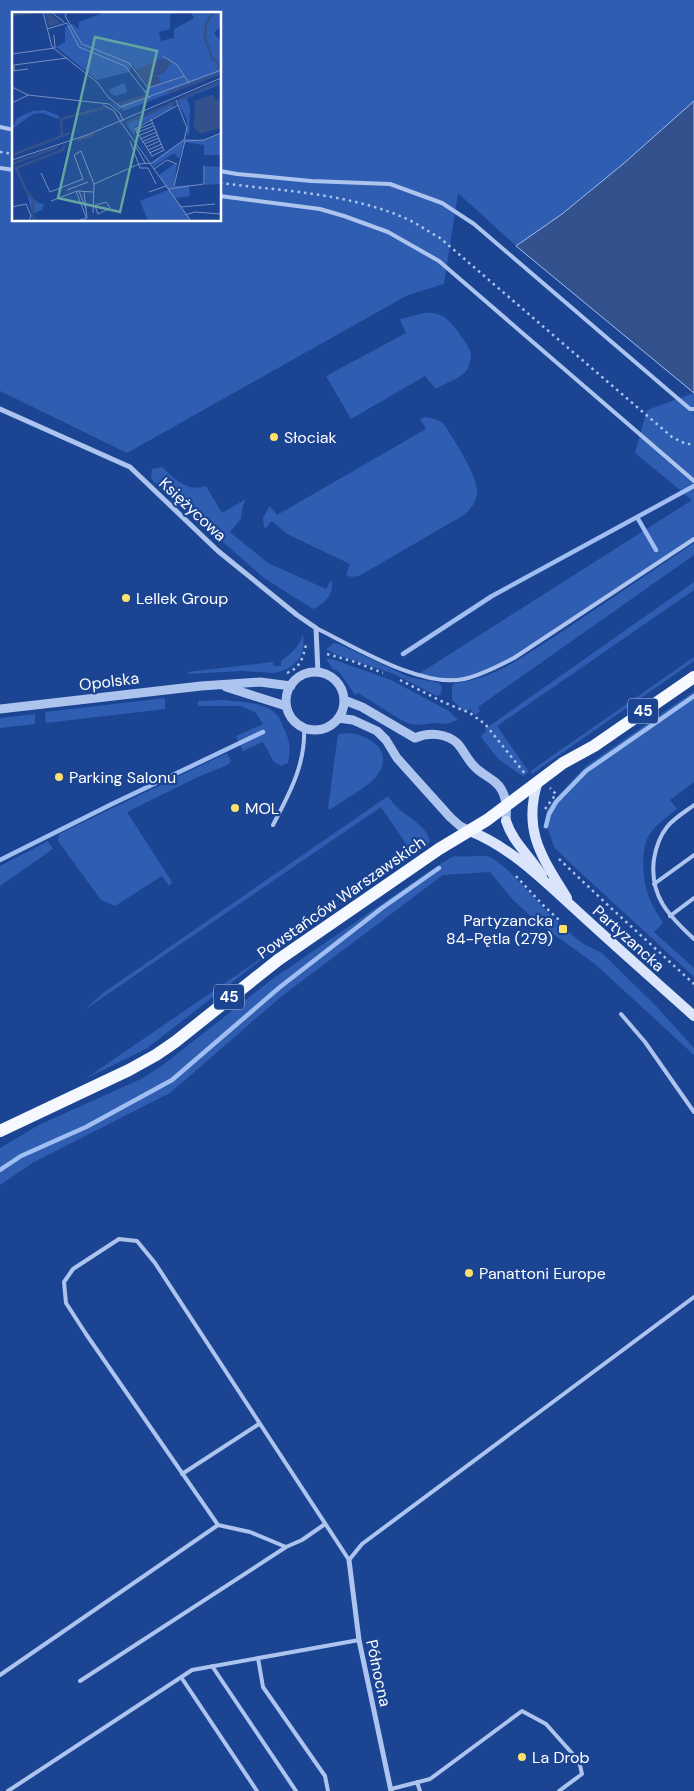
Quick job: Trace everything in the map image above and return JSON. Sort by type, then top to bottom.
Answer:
[{"type":"main road","name":"Powstańców Warszawskich","points":[[0,1131],[129,1070],[156,1055],[278,960],[439,849],[507,806],[563,763],[594,746],[694,677]]},
{"type":"main road","points":[[539,780],[534,791],[532,829],[544,858],[574,909]]},
{"type":"main road","name":"Partyzancka","points":[[506,821],[511,834],[535,864],[545,882]]},
{"type":"main road","name":"Partyzancka","points":[[470,831],[504,850],[545,882],[694,1016]]},
{"type":"street","name":"Księżycowa","points":[[0,409],[130,467],[218,551],[297,615],[316,628]]},
{"type":"street","points":[[316,628],[318,673]]},
{"type":"street","points":[[318,673],[326,675],[338,684],[344,700],[338,718],[326,728],[319,730],[304,728],[292,720],[286,706],[286,699],[291,686],[302,676],[318,673]]},
{"type":"street","name":"Opolska","points":[[0,709],[181,688],[260,682],[291,686]]},
{"type":"street","name":"Opolska","points":[[221,686],[286,706]]},
{"type":"street","points":[[344,700],[362,707],[415,738],[432,734],[452,739],[476,768],[496,782],[501,788],[507,806],[506,821]]},
{"type":"street","points":[[338,718],[353,720],[377,731],[386,740],[397,758],[450,817],[460,826],[470,831]]},
{"type":"street","name":"Północna","points":[[348,1560],[359,1640],[391,1790]]},
{"type":"lane","points":[[221,171],[311,181],[390,184],[442,203],[474,224],[690,409],[694,409]]},
{"type":"lane","points":[[221,196],[320,209],[344,216],[388,232],[439,261],[694,481]]},
{"type":"lane","points":[[316,628],[389,664],[417,675],[446,680],[464,679],[514,658],[694,539]]},
{"type":"lane","points":[[273,825],[297,776],[304,752],[304,728]]},
{"type":"lane","points":[[694,805],[677,817],[666,828],[656,845],[652,875],[661,901],[670,916],[694,939]]},
{"type":"lane","points":[[654,884],[694,855]]},
{"type":"lane","points":[[670,916],[694,898]]},
{"type":"lane","points":[[621,1014],[645,1042],[694,1112]]},
{"type":"lane","points":[[286,1547],[250,1532],[218,1525],[66,1303],[64,1282],[73,1269],[119,1239],[137,1241],[156,1263],[215,1352],[259,1424],[348,1560],[362,1544],[694,1297]]},
{"type":"lane","points":[[182,1474],[259,1424]]},
{"type":"lane","points":[[80,1680],[286,1547],[302,1540],[325,1524]]},
{"type":"lane","points":[[0,1675],[218,1525]]},
{"type":"lane","points":[[8,1791],[192,1670],[359,1640]]},
{"type":"lane","points":[[258,1658],[263,1687],[325,1776],[328,1791]]},
{"type":"lane","points":[[212,1666],[296,1791]]},
{"type":"lane","points":[[181,1677],[257,1791]]},
{"type":"lane","points":[[391,1790],[430,1779],[522,1711],[546,1724],[579,1761],[582,1774],[559,1791]]},
{"type":"lane","points":[[417,1782],[420,1791]]},
{"type":"path","points":[[328,654],[391,676]]},
{"type":"path","points":[[400,680],[443,702],[470,713],[485,724],[528,777],[539,780],[556,794],[545,809],[543,818]]},
{"type":"path","points":[[559,858],[610,908],[694,984]]},
{"type":"shaded area","points":[[0,0],[694,0],[694,101],[623,164],[562,214],[516,246],[458,193],[444,284],[408,295],[127,453],[0,391]]},
{"type":"shaded area","points":[[694,101],[694,393],[516,246],[562,214],[623,164]]},
{"type":"shaded area","points":[[424,313],[434,313],[446,318],[467,344],[471,353],[466,372],[436,389],[425,376],[351,419],[326,376],[406,333],[401,319]]},
{"type":"shaded area","points":[[694,393],[694,539],[514,658],[482,673],[465,678],[448,680],[417,675],[692,500],[635,453],[647,410]]},
{"type":"shaded area","points":[[426,417],[438,420],[444,424],[474,476],[477,492],[476,499],[464,515],[359,576],[351,577],[346,575],[350,564],[287,534],[272,521],[266,528],[264,527],[263,518],[270,506],[277,515],[426,429],[420,419]]},
{"type":"shaded area","points":[[162,467],[182,484],[193,487],[206,486],[222,513],[246,499],[241,519],[230,532],[268,563],[326,589],[331,580],[332,589],[328,598],[313,609],[264,578],[153,481],[151,478],[152,469]]},
{"type":"shaded area","points":[[694,543],[694,555],[478,707],[480,711],[475,715],[470,709],[465,712],[452,700],[452,687],[454,683],[483,677],[523,657]]},
{"type":"shaded area","points":[[694,582],[694,590],[497,726],[529,772],[523,776],[499,760],[481,737],[486,731],[485,729]]},
{"type":"shaded area","points":[[303,634],[304,642],[301,655],[294,665],[282,671],[275,673],[241,671],[190,674],[187,672],[273,662],[274,666],[281,666],[281,661],[295,649]]},
{"type":"shaded area","points":[[334,643],[409,677],[439,683],[442,687],[441,694],[437,696],[394,674],[334,654],[326,649]]},
{"type":"shaded area","points":[[694,657],[694,661],[532,774],[530,771]]},
{"type":"shaded area","points":[[326,659],[332,659],[391,680],[449,711],[458,720],[446,724],[418,725],[401,720],[358,693],[355,695],[340,673],[332,668]]},
{"type":"shaded area","points":[[694,691],[694,782],[670,800],[677,809],[661,822],[648,837],[643,860],[644,879],[648,895],[663,923],[654,932],[694,968],[694,977],[568,861],[554,847],[548,829],[543,829],[547,810],[586,766]]},
{"type":"shaded area","points":[[165,698],[165,709],[46,723],[45,712]]},
{"type":"shaded area","points":[[225,700],[260,705],[277,715],[289,741],[288,763],[281,766],[274,762],[263,742],[243,751],[236,736],[263,724],[256,713],[241,706],[198,706],[198,701]]},
{"type":"shaded area","points":[[35,714],[35,724],[0,728],[0,718]]},
{"type":"shaded area","points":[[351,733],[368,739],[380,748],[383,762],[381,769],[371,782],[330,810],[328,808],[338,734]]},
{"type":"shaded area","points":[[227,753],[231,761],[228,765],[200,776],[127,812],[172,882],[169,886],[162,876],[115,906],[101,900],[58,841],[59,834]]},
{"type":"shaded area","points":[[388,796],[397,807],[422,827],[430,842],[413,854],[381,807],[83,1011],[103,993]]},
{"type":"shaded area","points":[[48,841],[53,849],[0,886],[0,866]]},
{"type":"shaded area","points":[[454,856],[489,857],[505,868],[559,923],[556,926],[566,935],[569,932],[582,943],[602,953],[655,1005],[694,1048],[694,1055],[595,964],[538,923],[512,899],[490,872],[443,875],[282,996],[170,1093],[34,1162],[0,1185],[0,1148],[39,1125],[143,1078],[163,1065],[271,980]]},
{"type":"shaded area","points":[[393,868],[266,956],[146,1049],[85,1079]]},
{"type":"waterway","points":[[403,654],[492,596],[694,486]]},
{"type":"waterway","points":[[637,517],[656,550]]},
{"type":"waterway","points":[[546,826],[549,814],[556,802],[586,771],[694,696]]},
{"type":"waterway","points":[[0,860],[263,732]]},
{"type":"waterway","points":[[0,1170],[21,1156],[86,1127],[172,1080],[280,987],[382,908],[439,868]]},
{"type":"place","name":"Słociak","points":[[274,437]]},
{"type":"place","name":"Lellek Group","points":[[126,598]]},
{"type":"place","name":"Parking Salonu","points":[[59,777]]},
{"type":"place","name":"MOL","points":[[235,808]]},
{"type":"place","name":"Partyzancka 84-Pętla (279)","points":[[563,929]]},
{"type":"place","name":"Panattoni Europe","points":[[469,1273]]},
{"type":"place","name":"La Drob","points":[[522,1757]]}]
